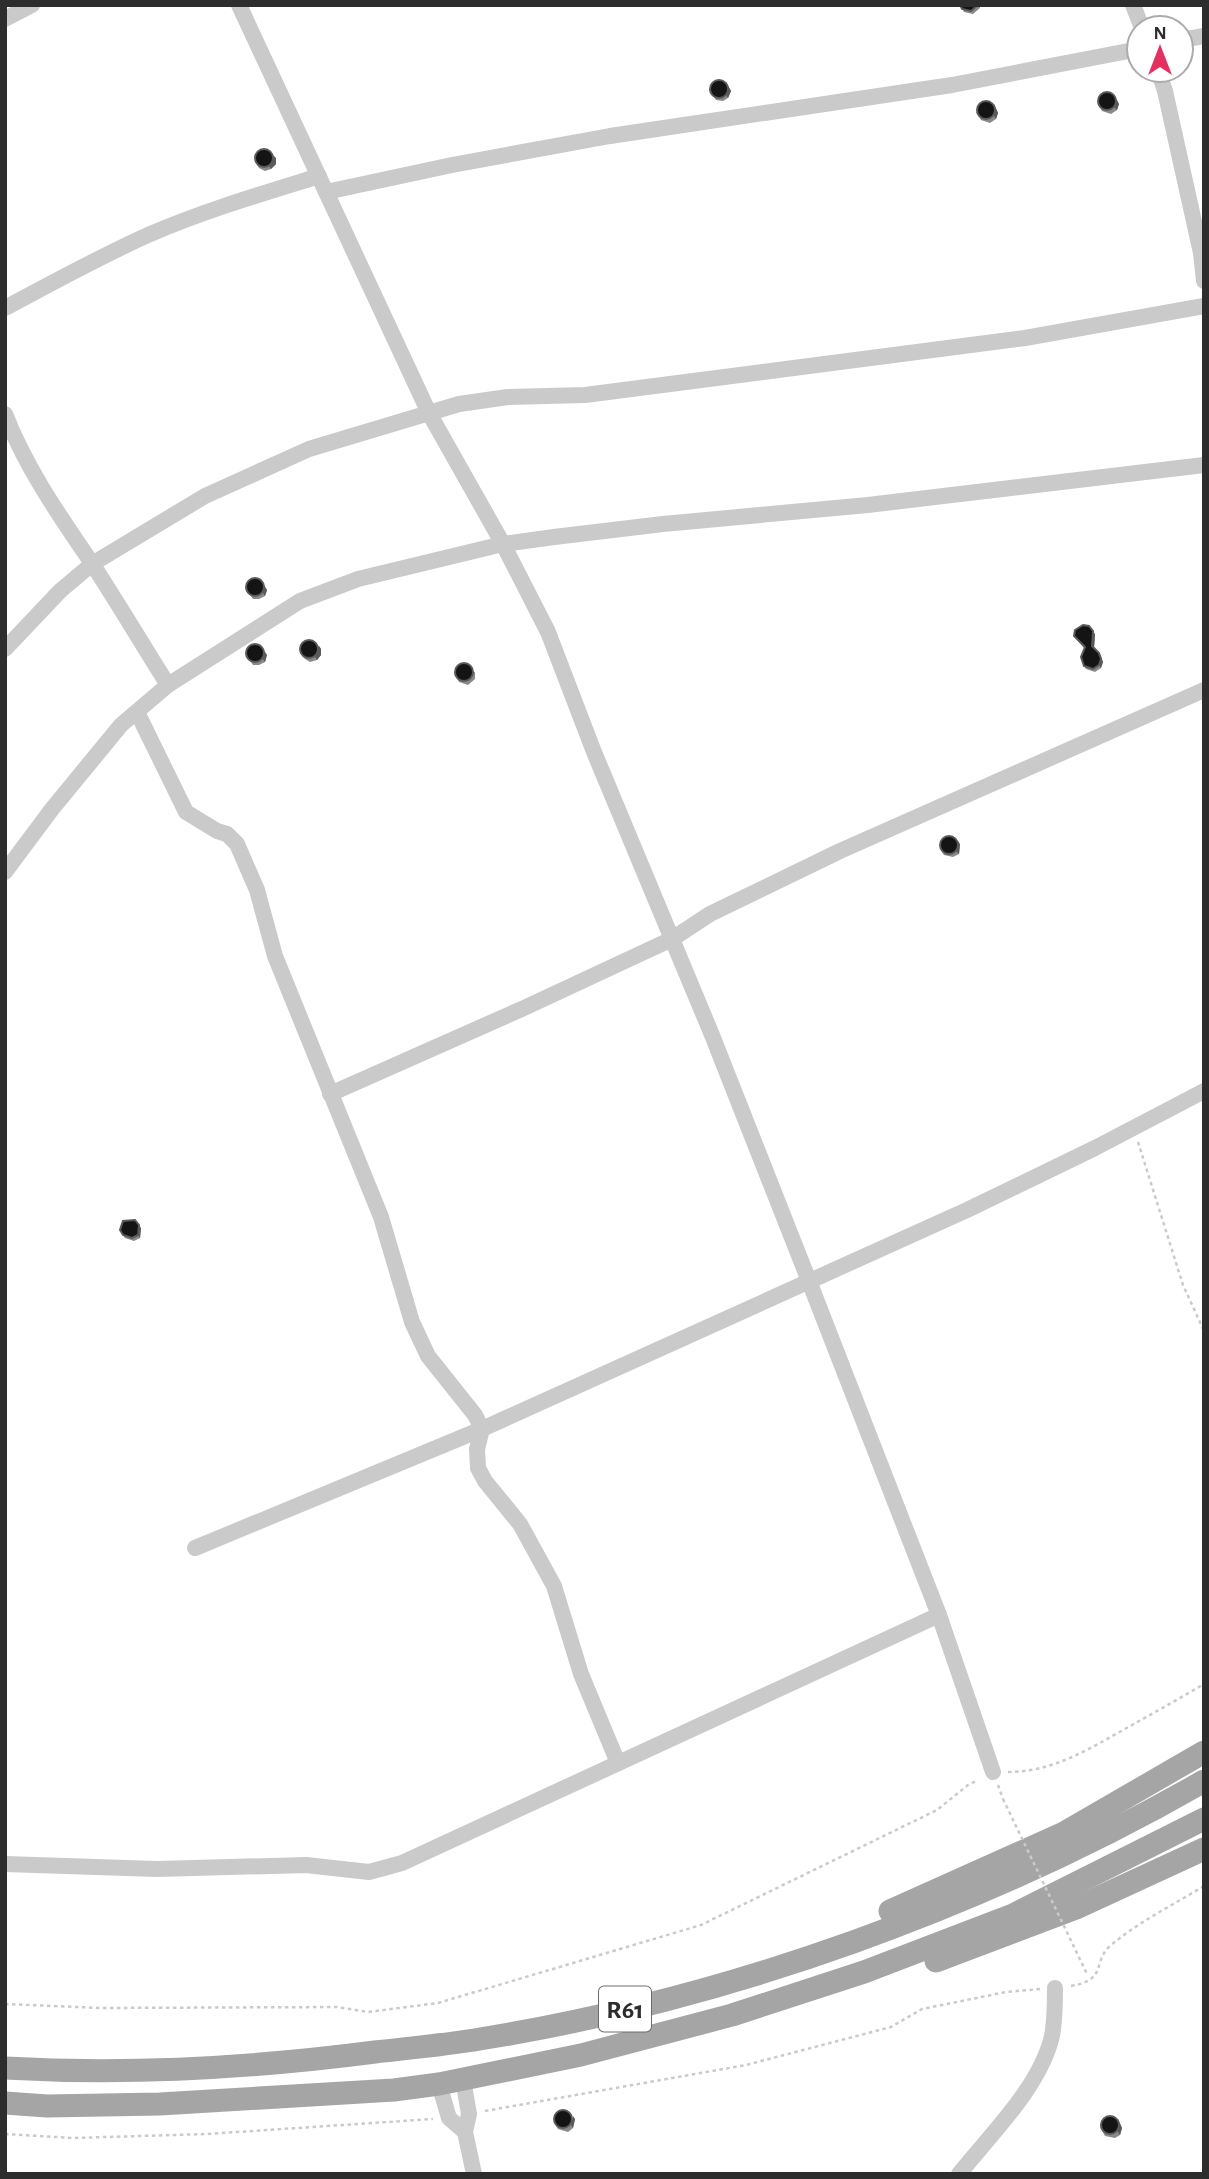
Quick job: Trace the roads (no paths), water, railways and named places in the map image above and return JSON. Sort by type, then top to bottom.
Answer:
[{"type":"main road","points":[[480,2039],[524,2023],[685,1982],[855,1927],[1064,1833],[1204,1752]]},
{"type":"main road","name":"R61","points":[[5,2068],[118,2072],[243,2067],[480,2039],[644,2005],[751,1975],[974,1895],[1079,1847],[1204,1781]]},
{"type":"main road","name":"R61","points":[[5,2104],[160,2104],[394,2090],[463,2080],[581,2055],[661,2035],[864,1972],[1013,1915],[1204,1819]]},
{"type":"main road","points":[[661,2035],[714,2030],[880,1981],[1076,1908],[1204,1849]]},
{"type":"street","points":[[5,19],[32,5]]},
{"type":"street","points":[[239,5],[429,413],[503,544],[548,632],[809,1281],[939,1615],[993,1772]]},
{"type":"street","points":[[326,192],[597,138],[952,85],[1125,52]]},
{"type":"street","points":[[1163,84],[1204,281]]},
{"type":"street","points":[[5,308],[149,234],[243,199],[319,176]]},
{"type":"street","points":[[5,649],[60,591],[92,564],[205,496],[309,449],[429,413],[482,400],[586,395],[1025,338],[1204,306]]},
{"type":"street","points":[[5,414],[50,503],[168,685]]},
{"type":"street","points":[[5,872],[121,725],[168,685],[300,601],[358,579],[503,544],[663,524],[868,505],[1204,465]]},
{"type":"street","points":[[330,1094],[672,939],[710,914],[840,851],[1204,690]]},
{"type":"street","points":[[136,712],[186,812],[227,834],[237,844],[257,890],[275,957],[381,1217],[412,1322],[428,1356],[475,1415],[482,1429],[477,1449],[478,1468],[485,1481],[520,1524],[554,1586],[581,1674],[618,1763]]},
{"type":"street","points":[[195,1548],[482,1429],[967,1210],[1204,1091]]},
{"type":"street","points":[[5,1864],[157,1869],[306,1865],[369,1872],[402,1863],[939,1615]]},
{"type":"street","points":[[959,2174],[1026,2091],[1039,2068],[1051,2038],[1055,1988]]},
{"type":"street","points":[[463,2080],[469,2114],[465,2132],[474,2174]]},
{"type":"street","points":[[439,2084],[449,2118],[465,2132]]}]
